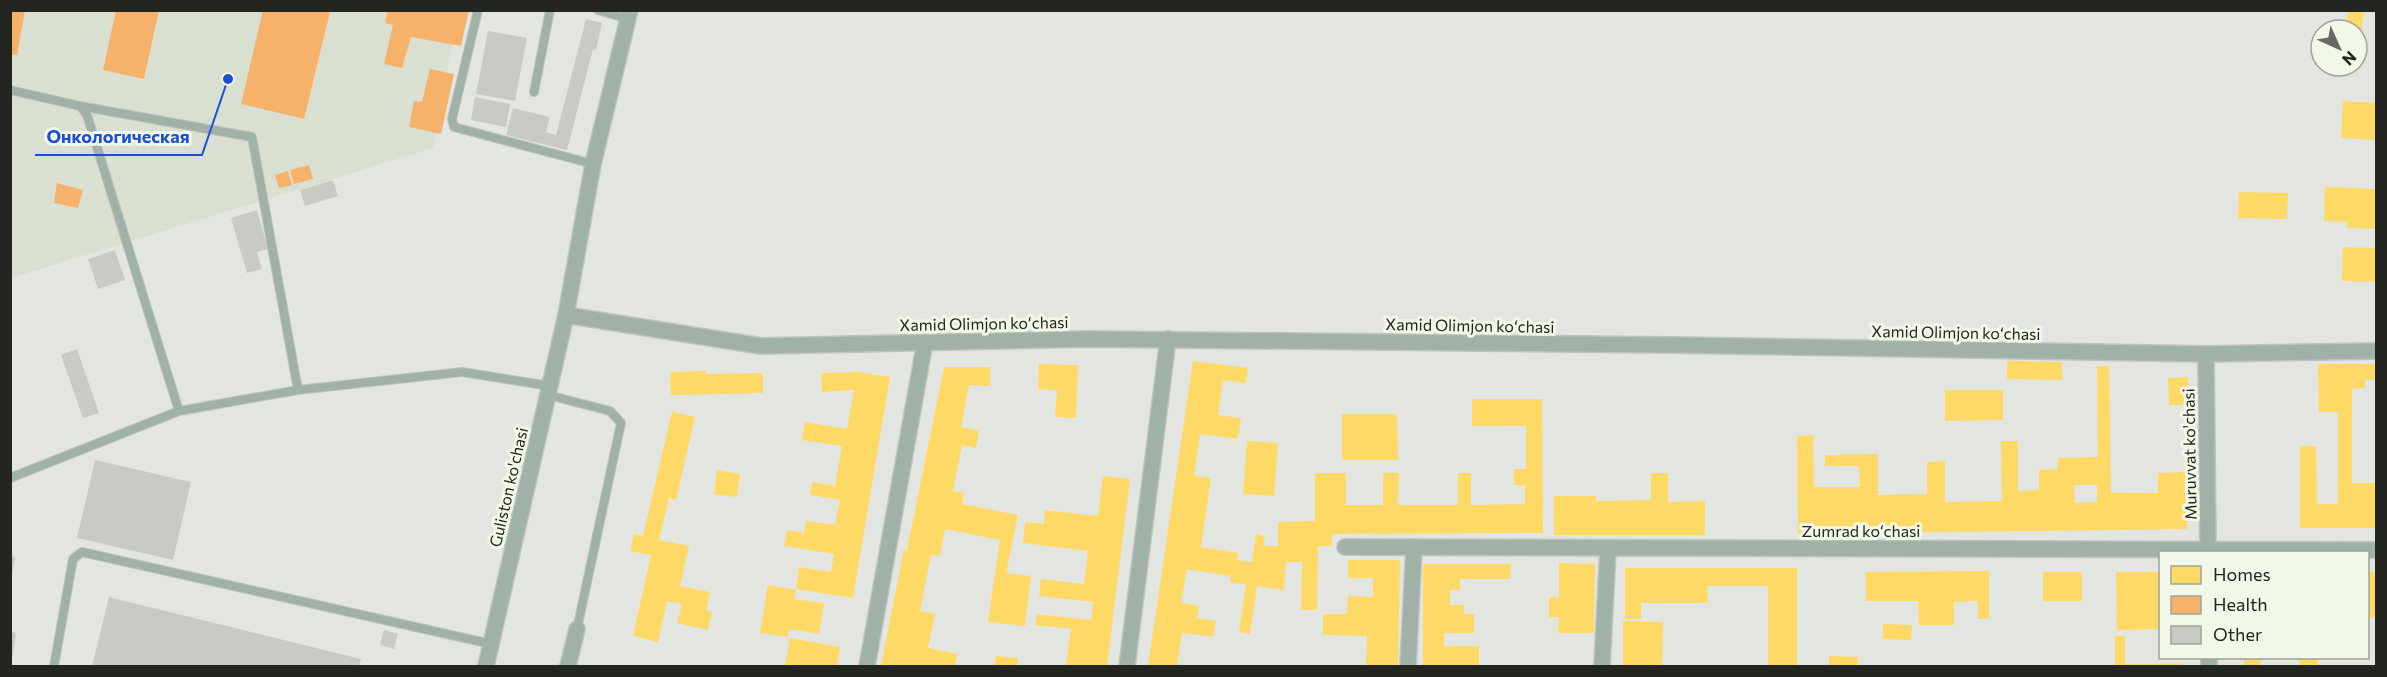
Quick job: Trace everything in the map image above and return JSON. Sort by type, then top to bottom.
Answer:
[{"type":"street","name":"Guliston ko'chasi","points":[[486,666],[566,315],[593,164],[629,15]]},
{"type":"street","name":"Xamid Olimjon koʻchasi","points":[[566,315],[761,346],[1168,339],[2206,354],[2376,351]]},
{"type":"street","points":[[1127,666],[1168,339]]},
{"type":"street","points":[[867,666],[925,342]]},
{"type":"street","name":"Muruvvat ko'chasi","points":[[2206,354],[2208,551]]},
{"type":"street","name":"Zumrad koʻchasi","points":[[1345,547],[2376,550]]},
{"type":"street","points":[[1407,666],[1414,547]]},
{"type":"street","points":[[1602,666],[1608,548]]},
{"type":"street","points":[[568,666],[577,629]]},
{"type":"lane","points":[[478,10],[452,119],[454,127],[593,164]]},
{"type":"lane","points":[[534,92],[550,10]]},
{"type":"lane","points":[[598,10],[629,15]]},
{"type":"lane","points":[[10,90],[80,106],[252,137],[298,390]]},
{"type":"lane","points":[[80,106],[87,115],[178,411]]},
{"type":"lane","points":[[10,478],[178,411],[298,390],[462,372],[549,390],[610,411],[621,423],[577,629]]},
{"type":"lane","points":[[54,666],[73,559],[82,552],[490,644]]},
{"type":"shaded area","points":[[11,11],[459,11],[433,148],[11,278]]},
{"type":"building: Homes","points":[[2348,10],[2364,10],[2363,18],[2347,18]]},
{"type":"building: Homes","points":[[2343,101],[2376,103],[2376,140],[2341,138]]},
{"type":"building: Homes","points":[[2325,187],[2376,189],[2376,229],[2347,228],[2347,222],[2324,221]]},
{"type":"building: Homes","points":[[2239,192],[2288,193],[2287,219],[2238,218]]},
{"type":"building: Homes","points":[[2343,247],[2376,248],[2376,282],[2342,281]]},
{"type":"building: Homes","points":[[1193,361],[1248,368],[1246,383],[1223,380],[1218,415],[1241,418],[1238,439],[1200,434],[1194,476],[1211,478],[1201,547],[1238,553],[1237,560],[1252,562],[1256,534],[1265,536],[1263,546],[1278,546],[1278,522],[1315,521],[1315,473],[1346,473],[1346,505],[1383,505],[1383,473],[1399,473],[1398,505],[1458,505],[1458,473],[1471,473],[1471,505],[1525,504],[1525,485],[1514,485],[1514,469],[1526,469],[1526,426],[1472,426],[1472,399],[1542,399],[1543,533],[1332,534],[1332,546],[1318,546],[1317,610],[1301,610],[1302,562],[1286,562],[1284,590],[1257,586],[1250,634],[1239,632],[1246,584],[1230,582],[1230,576],[1187,569],[1181,603],[1199,606],[1197,618],[1216,621],[1213,637],[1182,633],[1177,664],[1183,666],[1148,666]]},
{"type":"building: Homes","points":[[2007,361],[2062,362],[2062,380],[2007,379]]},
{"type":"building: Homes","points":[[1039,364],[1078,365],[1076,418],[1055,417],[1057,390],[1038,389]]},
{"type":"building: Homes","points":[[2318,364],[2376,364],[2376,380],[2365,380],[2365,388],[2352,389],[2352,483],[2376,483],[2376,528],[2300,528],[2300,446],[2316,446],[2317,504],[2338,504],[2338,412],[2319,412]]},
{"type":"building: Homes","points":[[2097,366],[2109,366],[2111,493],[2158,493],[2158,473],[2186,472],[2187,529],[1798,534],[1797,436],[1813,435],[1814,487],[1860,487],[1859,466],[1825,466],[1825,455],[1878,454],[1878,495],[1927,494],[1927,462],[1945,461],[1945,502],[2002,501],[2001,441],[2018,441],[2018,491],[2039,490],[2039,470],[2058,469],[2058,458],[2098,457]],"holes":[[[2074,485],[2097,485],[2097,502],[2075,503]]]},
{"type":"building: Homes","points":[[944,367],[990,367],[990,386],[969,385],[961,427],[979,431],[976,448],[962,445],[953,491],[964,493],[962,504],[1018,515],[1006,573],[1031,576],[1025,626],[988,622],[1000,540],[945,529],[940,556],[931,555],[920,611],[935,614],[928,648],[957,654],[955,666],[881,666],[904,549],[907,550]]},
{"type":"building: Homes","points":[[706,371],[706,374],[763,373],[763,393],[671,395],[670,372]]},
{"type":"building: Homes","points":[[857,372],[890,377],[853,598],[796,589],[799,567],[831,572],[834,554],[784,546],[787,530],[804,533],[806,521],[835,525],[840,500],[810,495],[812,482],[835,486],[842,446],[802,440],[805,422],[847,429],[854,390],[822,392],[821,373]]},
{"type":"building: Homes","points":[[2188,377],[2188,405],[2169,405],[2168,378]]},
{"type":"building: Homes","points":[[1945,390],[2003,390],[2003,420],[1945,421]]},
{"type":"building: Homes","points":[[672,412],[695,417],[676,500],[669,498],[659,540],[689,546],[680,586],[710,592],[706,610],[712,611],[708,630],[677,623],[682,604],[667,601],[658,642],[633,636],[651,555],[630,551],[634,534],[643,536]]},
{"type":"building: Homes","points":[[1342,414],[1397,414],[1398,460],[1342,460]]},
{"type":"building: Homes","points":[[1247,441],[1278,443],[1274,496],[1243,494]]},
{"type":"building: Homes","points":[[717,470],[740,474],[737,497],[714,494]]},
{"type":"building: Homes","points":[[1651,473],[1668,473],[1668,502],[1705,501],[1705,535],[1554,535],[1554,496],[1596,496],[1596,501],[1651,500]]},
{"type":"building: Homes","points":[[1103,476],[1130,479],[1107,666],[1066,666],[1071,629],[1035,625],[1037,614],[1091,620],[1093,602],[1039,596],[1041,579],[1084,584],[1088,551],[1023,543],[1025,522],[1044,524],[1045,510],[1098,516]]},
{"type":"building: Homes","points":[[1348,560],[1400,560],[1398,666],[1366,666],[1367,636],[1323,635],[1323,614],[1347,614],[1348,596],[1373,597],[1373,578],[1348,578]]},
{"type":"building: Homes","points":[[1559,563],[1595,564],[1594,633],[1558,633],[1559,617],[1549,617],[1549,597],[1559,598]]},
{"type":"building: Homes","points":[[1423,564],[1511,564],[1510,579],[1460,579],[1460,590],[1450,590],[1450,605],[1464,605],[1464,614],[1474,614],[1474,633],[1444,633],[1444,646],[1479,646],[1479,666],[1423,666]]},
{"type":"building: Homes","points":[[1625,568],[1797,568],[1797,666],[1768,666],[1768,586],[1707,586],[1708,603],[1641,603],[1641,619],[1625,619]]},
{"type":"building: Homes","points":[[1989,571],[1989,619],[1978,619],[1978,601],[1954,602],[1954,625],[1919,625],[1918,601],[1866,601],[1866,572]]},
{"type":"building: Homes","points":[[2043,572],[2082,572],[2082,601],[2043,601]]},
{"type":"building: Homes","points":[[2116,572],[2159,572],[2159,629],[2117,630]]},
{"type":"building: Homes","points":[[2369,572],[2376,572],[2376,618],[2369,618]]},
{"type":"building: Homes","points":[[768,585],[796,590],[794,599],[824,603],[819,634],[789,629],[788,637],[760,633]]},
{"type":"building: Homes","points":[[1623,621],[1663,622],[1662,666],[1623,666]]},
{"type":"building: Homes","points":[[1883,624],[1912,625],[1911,640],[1883,639]]},
{"type":"building: Homes","points":[[2115,636],[2125,636],[2125,664],[2183,664],[2183,666],[2115,666]]},
{"type":"building: Homes","points":[[790,638],[840,647],[837,666],[785,666]]},
{"type":"building: Homes","points":[[996,656],[1018,658],[1018,666],[994,666]]},
{"type":"building: Homes","points":[[1829,656],[1858,657],[1858,666],[1829,666]]},
{"type":"building: Homes","points":[[2244,659],[2261,659],[2261,666],[2244,666]]},
{"type":"building: Homes","points":[[2299,659],[2318,659],[2318,666],[2299,666]]},
{"type":"building: Health","points":[[10,10],[25,10],[17,55],[10,54]]},
{"type":"building: Health","points":[[116,10],[159,10],[144,79],[103,70]]},
{"type":"building: Health","points":[[263,10],[330,12],[304,119],[241,104]]},
{"type":"building: Health","points":[[388,10],[469,10],[461,46],[411,37],[402,68],[384,64],[393,25],[385,23]]},
{"type":"building: Health","points":[[430,69],[454,74],[441,134],[409,127],[414,101],[422,102]]},
{"type":"building: Health","points":[[309,165],[313,179],[294,184],[290,170]]},
{"type":"building: Health","points":[[288,171],[292,185],[279,188],[275,175]]},
{"type":"building: Health","points":[[57,183],[83,190],[78,208],[54,203]]},
{"type":"building: Other","points":[[586,19],[602,23],[567,150],[506,135],[513,108],[550,117],[546,132],[556,135]]},
{"type":"building: Other","points":[[488,31],[527,38],[515,101],[476,94]]},
{"type":"building: Other","points":[[475,97],[510,104],[506,127],[471,120]]},
{"type":"building: Other","points":[[333,180],[338,196],[305,206],[300,190]]},
{"type":"building: Other","points":[[257,210],[268,249],[257,252],[262,269],[247,273],[231,218]]},
{"type":"building: Other","points":[[115,250],[125,280],[98,289],[88,259]]},
{"type":"building: Other","points":[[77,349],[99,413],[83,418],[61,355]]},
{"type":"building: Other","points":[[95,460],[191,482],[173,560],[77,538]]},
{"type":"building: Other","points":[[10,556],[15,557],[12,576],[10,576]]},
{"type":"building: Other","points":[[109,597],[361,659],[359,666],[92,666]]},
{"type":"building: Other","points":[[384,630],[398,634],[394,649],[380,645]]},
{"type":"building: Other","points":[[10,631],[16,633],[12,659],[10,659]]},
{"type":"place","name":"Онкологическая","points":[[228,79]]}]
